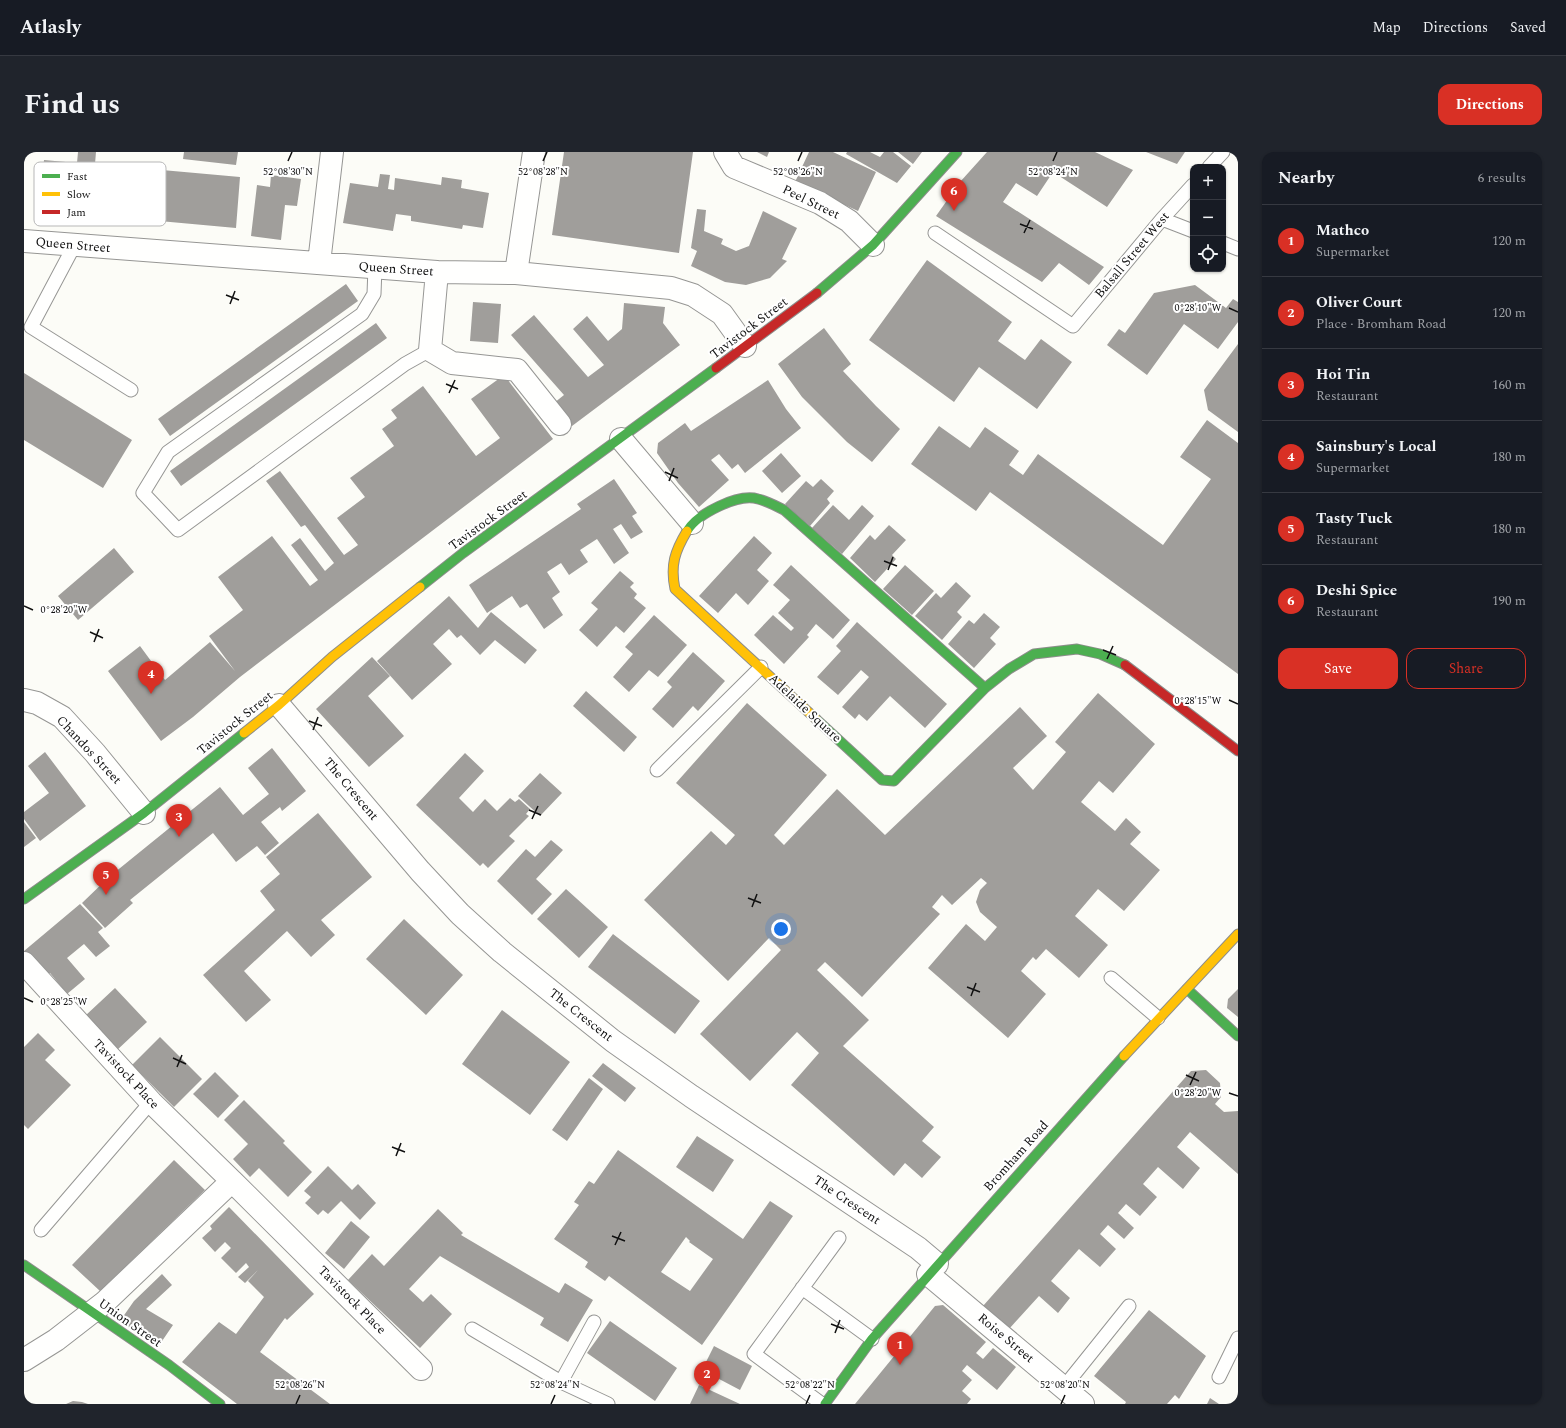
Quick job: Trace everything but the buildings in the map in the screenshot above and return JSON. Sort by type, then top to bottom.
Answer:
[{"type":"main road","name":"Tavistock Street","points":[[24,899],[144,813],[279,705],[332,658],[463,553],[621,439],[815,295],[873,245],[957,152]]},
{"type":"main road","name":"Adelaide Square","points":[[985,688],[784,510],[757,498],[731,500],[692,523],[676,550],[672,575],[675,589],[882,780],[894,782],[985,688],[1009,669],[1034,654],[1077,649],[1100,654],[1121,662],[1143,677],[1238,751]]},
{"type":"main road","name":"Bromham Road","points":[[824,1404],[872,1339],[933,1269],[1158,1018],[1238,934]]},
{"type":"main road","points":[[1187,988],[1238,1036]]},
{"type":"main road","name":"Union Street","points":[[24,1265],[168,1365],[220,1404]]},
{"type":"street","points":[[319,263],[332,152]]},
{"type":"street","points":[[516,273],[534,152]]},
{"type":"street","name":"Peel Street","points":[[725,153],[734,167],[820,203],[849,221],[873,245]]},
{"type":"street","name":"Queen Street","points":[[24,241],[74,246],[437,272],[516,273],[672,288],[693,295],[722,314],[745,346]]},
{"type":"street","points":[[437,272],[430,350],[452,363],[517,370],[560,424]]},
{"type":"street","points":[[621,439],[692,523]]},
{"type":"street","name":"Chandos Street","points":[[24,700],[38,703],[62,717],[96,753],[144,813]]},
{"type":"street","name":"The Crescent","points":[[279,705],[420,872],[460,914],[502,952],[613,1041],[690,1096],[918,1248],[933,1269]]},
{"type":"street","name":"Tavistock Place","points":[[24,962],[151,1102],[422,1369]]},
{"type":"street","points":[[24,1360],[56,1340],[92,1313],[232,1181]]},
{"type":"street","name":"Roise Street","points":[[933,1269],[1083,1404]]},
{"type":"lane","points":[[1212,164],[1222,152]]},
{"type":"lane","name":"Balsall Street West","points":[[935,233],[1073,326],[1162,219],[1190,188]]},
{"type":"lane","points":[[1162,219],[1190,230]]},
{"type":"lane","points":[[1226,244],[1238,249]]},
{"type":"lane","points":[[74,246],[28,329],[131,390]]},
{"type":"lane","points":[[375,267],[374,294],[362,314],[168,452],[143,493],[178,530],[405,364],[430,350]]},
{"type":"lane","points":[[657,770],[761,667]]},
{"type":"lane","points":[[1111,978],[1158,1018]]},
{"type":"lane","points":[[42,1230],[151,1102]]},
{"type":"lane","points":[[824,1404],[754,1354],[839,1238]]},
{"type":"lane","points":[[802,1288],[872,1339]]},
{"type":"lane","points":[[1064,1387],[1129,1306]]},
{"type":"lane","points":[[560,1382],[594,1322]]},
{"type":"lane","points":[[472,1329],[560,1382],[608,1404]]},
{"type":"lane","points":[[1218,1377],[1238,1338]]},
{"type":"traffic: fast","points":[[817,293],[873,245],[957,152]]},
{"type":"traffic: fast","points":[[420,587],[463,553],[716,368]]},
{"type":"traffic: fast","points":[[687,531],[692,524],[709,512],[719,506],[740,499],[758,499],[784,510],[985,688]]},
{"type":"traffic: fast","points":[[816,719],[882,780],[894,781],[985,688],[1009,669],[1034,654],[1077,649],[1100,654],[1125,665]]},
{"type":"traffic: fast","points":[[24,899],[144,813],[244,733]]},
{"type":"traffic: fast","points":[[1187,989],[1238,1036]]},
{"type":"traffic: fast","points":[[825,1404],[872,1339],[1124,1056]]},
{"type":"traffic: fast","points":[[24,1265],[169,1365],[220,1404]]},
{"type":"traffic: slow","points":[[687,531],[679,545],[673,565],[675,589],[816,719]]},
{"type":"traffic: slow","points":[[244,733],[279,705],[332,657],[420,587]]},
{"type":"traffic: slow","points":[[1124,1056],[1238,934]]},
{"type":"traffic: jam","points":[[716,368],[817,293]]},
{"type":"traffic: jam","points":[[1125,665],[1238,751]]},
{"type":"place","name":"Deshi Spice","points":[[954,211]]},
{"type":"place","name":"Sainsbury's Local","points":[[151,694]]},
{"type":"place","name":"Hoi Tin","points":[[179,837]]},
{"type":"place","name":"Tasty Tuck","points":[[106,895]]},
{"type":"place","name":"Mathco","points":[[900,1365]]},
{"type":"place","name":"Oliver Court","points":[[707,1394]]}]
